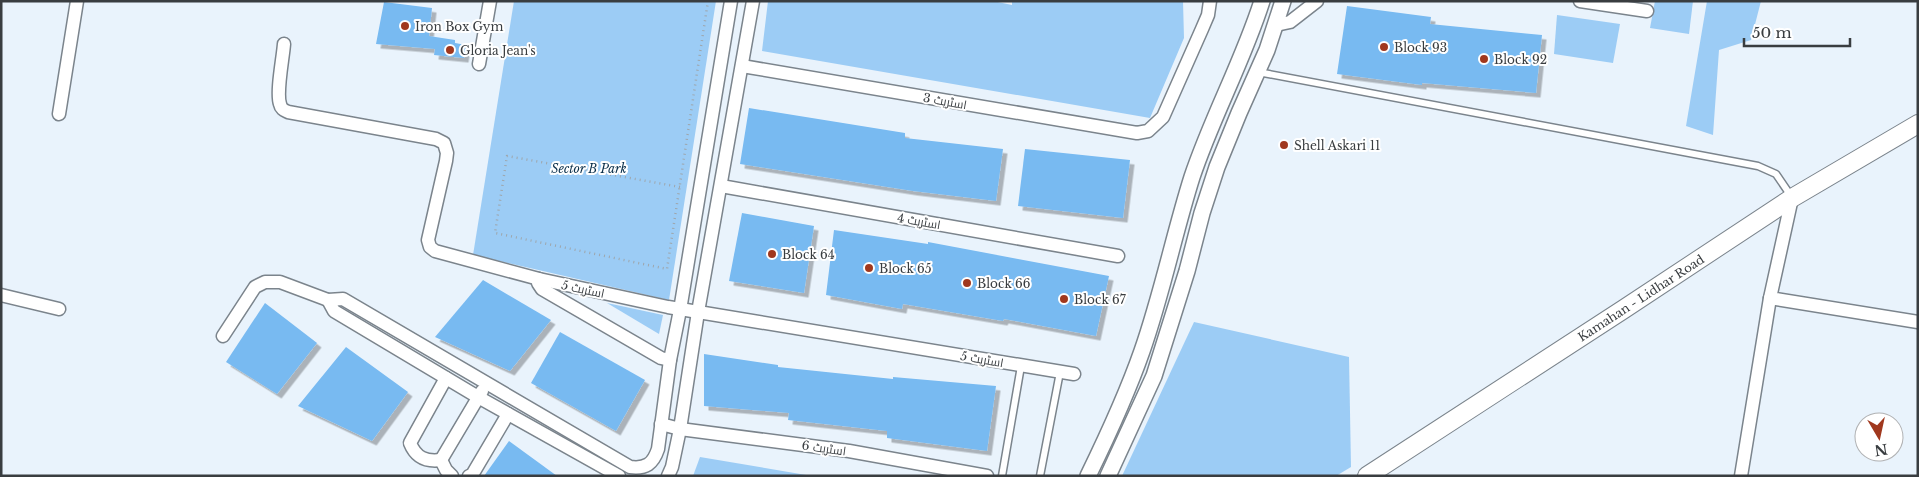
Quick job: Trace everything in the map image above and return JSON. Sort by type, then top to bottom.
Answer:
[{"type":"main road","name":"Kamahan - Lidhar Road","points":[[1367,476],[1792,198],[1918,124]]},
{"type":"street","points":[[59,114],[77,1]]},
{"type":"street","points":[[479,64],[490,1]]},
{"type":"street","points":[[223,336],[255,287],[265,282],[280,282],[328,300],[343,299],[630,467],[651,470],[658,450],[670,360],[731,1]]},
{"type":"street","points":[[668,476],[672,467],[680,429],[698,312],[753,1]]},
{"type":"street","name":"اسٹریٹ 3","points":[[742,66],[1138,133],[1148,131],[1163,117],[1208,16],[1210,1]]},
{"type":"street","points":[[1088,476],[1130,385],[1154,311],[1192,176],[1252,32],[1262,1]]},
{"type":"street","points":[[1108,476],[1154,376],[1217,167],[1267,50],[1283,1]]},
{"type":"street","points":[[1276,25],[1290,22],[1318,1]]},
{"type":"street","points":[[1580,1],[1647,11]]},
{"type":"street","name":"اسٹریٹ 5","points":[[284,44],[279,92],[279,103],[282,109],[288,112],[436,139],[444,143],[447,153],[446,161],[428,240],[430,247],[434,251],[539,279],[680,310],[1074,374]]},
{"type":"street","name":"اسٹریٹ 4","points":[[721,186],[1118,256]]},
{"type":"street","points":[[1741,476],[1770,298],[1792,198]]},
{"type":"street","points":[[539,279],[538,283],[542,289],[661,358],[670,360]]},
{"type":"street","points":[[1,295],[58,308]]},
{"type":"street","points":[[1770,298],[1918,322]]},
{"type":"street","points":[[328,300],[334,311],[478,397],[620,476]]},
{"type":"street","points":[[1154,311],[1172,315]]},
{"type":"street","points":[[441,460],[432,461],[420,458],[410,443],[446,378]]},
{"type":"street","points":[[441,460],[486,384]]},
{"type":"street","points":[[469,476],[472,475],[508,414]]},
{"type":"street","name":"اسٹریٹ 6","points":[[661,424],[680,429],[849,451],[987,476]]},
{"type":"street","points":[[441,460],[446,470],[452,476]]},
{"type":"lane","points":[[1257,72],[1758,166],[1776,174],[1792,198]]},
{"type":"lane","points":[[1002,476],[1021,366]]},
{"type":"lane","points":[[1040,476],[1060,372]]},
{"type":"path","points":[[680,187],[507,156],[495,233],[667,269],[680,187],[708,1]]},
{"type":"green space","name":"Sector B Park","points":[[514,1],[716,1],[669,300],[473,255]]},
{"type":"green space","points":[[768,1],[993,1],[1012,5],[1012,1],[1183,1],[1184,38],[1150,118],[762,51]]},
{"type":"green space","points":[[1655,1],[1693,1],[1689,34],[1650,28]]},
{"type":"green space","points":[[1707,1],[1761,1],[1751,40],[1719,50],[1713,135],[1686,126]]},
{"type":"green space","points":[[1557,15],[1620,24],[1613,63],[1554,54]]},
{"type":"green space","points":[[607,303],[663,315],[659,334]]},
{"type":"green space","points":[[1194,322],[1349,357],[1351,467],[1336,476],[1122,476]]},
{"type":"green space","points":[[700,457],[812,476],[693,476]]},
{"type":"building","name":"Iron Box Gym","points":[[384,2],[432,8],[429,36],[455,40],[455,43],[466,45],[464,58],[434,55],[435,49],[376,44]]},
{"type":"building","points":[[1347,6],[1431,17],[1430,24],[1542,35],[1536,93],[1422,83],[1422,85],[1337,74]]},
{"type":"building","points":[[749,108],[905,133],[905,138],[1003,149],[996,201],[913,191],[740,164]]},
{"type":"building","points":[[1025,149],[1130,160],[1123,218],[1018,206]]},
{"type":"building","name":"Block 64","points":[[742,213],[814,226],[804,293],[729,281]]},
{"type":"building","points":[[834,230],[928,244],[928,242],[1109,276],[1096,336],[1004,319],[1003,321],[903,304],[902,309],[826,295]]},
{"type":"building","points":[[483,280],[551,320],[510,371],[435,337]]},
{"type":"building","points":[[265,303],[317,343],[277,394],[226,362]]},
{"type":"building","points":[[560,332],[645,380],[616,431],[531,383]]},
{"type":"building","points":[[346,347],[408,392],[372,441],[298,406]]},
{"type":"building","points":[[704,354],[778,365],[778,367],[893,379],[893,377],[996,386],[987,451],[887,438],[887,431],[788,420],[789,413],[704,406]]},
{"type":"building","points":[[509,441],[557,476],[484,476]]},
{"type":"place","name":"Iron Box Gym","points":[[405,26]]},
{"type":"place","name":"Block 93","points":[[1384,47]]},
{"type":"place","name":"Gloria Jean's","points":[[450,50]]},
{"type":"place","name":"Block 92","points":[[1484,59]]},
{"type":"place","name":"Shell Askari 11","points":[[1284,145]]},
{"type":"place","name":"Block 64","points":[[772,254]]},
{"type":"place","name":"Block 65","points":[[869,268]]},
{"type":"place","name":"Block 66","points":[[967,283]]},
{"type":"place","name":"Block 67","points":[[1064,299]]}]
